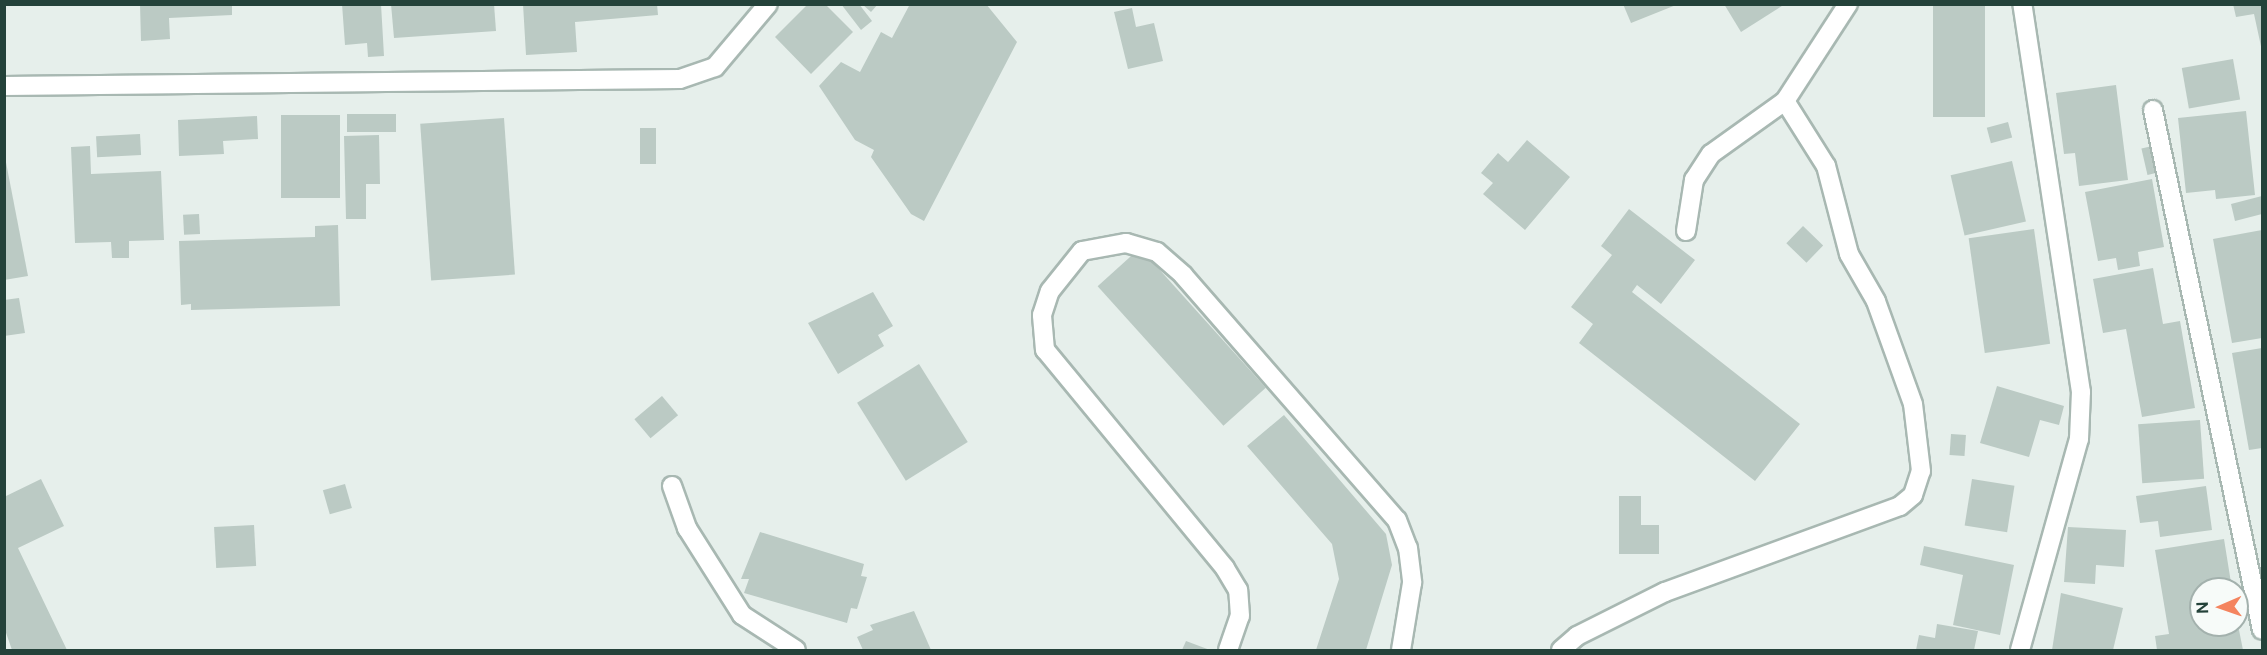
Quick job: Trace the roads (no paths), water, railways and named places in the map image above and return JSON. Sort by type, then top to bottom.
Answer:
[{"type":"street","points":[[4,86],[680,79],[715,67],[768,4]]},
{"type":"street","points":[[1686,231],[1694,180],[1711,154],[1785,101],[1848,4]]},
{"type":"street","points":[[2020,651],[2079,439],[2081,392],[2022,4]]},
{"type":"street","points":[[1562,651],[1587,631],[1665,592],[1899,506],[1913,495],[1921,471],[1913,404],[1876,301],[1848,254],[1826,166],[1785,101]]},
{"type":"street","points":[[2153,110],[2262,630]]},
{"type":"street","points":[[1228,651],[1240,616],[1238,590],[1226,568],[1045,350],[1042,315],[1050,291],[1082,251],[1126,243],[1157,252],[1183,275],[1398,520],[1412,583],[1401,651]]},
{"type":"street","points":[[672,486],[687,528],[742,615],[796,651]]}]
